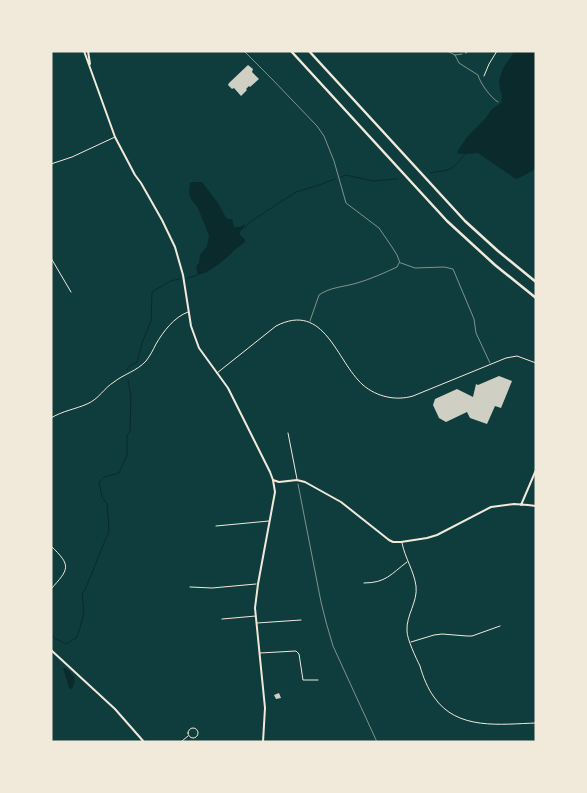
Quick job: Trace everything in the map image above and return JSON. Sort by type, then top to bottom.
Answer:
[{"type":"highway","points":[[291,51],[447,221],[495,265],[536,298]]},
{"type":"highway","points":[[309,51],[465,221],[536,282]]},
{"type":"main road","points":[[84,51],[91,66]]},
{"type":"main road","points":[[88,51],[101,100],[115,137],[129,165],[162,220],[175,247],[182,275],[192,334],[199,348],[224,381],[237,404],[273,480],[275,492],[255,608],[265,708],[263,742]]},
{"type":"main road","points":[[521,504],[536,470]]},
{"type":"main road","points":[[273,480],[279,482],[297,480],[305,482],[341,502],[389,540],[395,542],[438,535],[491,507],[521,504],[536,506]]},
{"type":"main road","points":[[51,650],[115,709],[144,742]]},
{"type":"street","points":[[484,76],[497,51]]},
{"type":"street","points":[[51,164],[67,159],[115,137]]},
{"type":"street","points":[[51,258],[71,292]]},
{"type":"street","points":[[51,267],[55,264]]},
{"type":"street","points":[[51,418],[94,401],[111,383],[141,366],[169,326],[178,316],[188,312]]},
{"type":"street","points":[[217,373],[276,326],[290,320],[309,322],[320,328],[363,385],[387,397],[401,399],[426,392],[490,363],[506,358],[517,356],[536,363]]},
{"type":"street","points":[[288,433],[297,480]]},
{"type":"street","points":[[216,526],[269,521]]},
{"type":"street","points":[[401,542],[414,578],[416,592],[407,624],[407,633],[434,697],[450,713],[460,719],[473,723],[496,725],[536,723]]},
{"type":"street","points":[[51,546],[64,559],[66,570],[51,589]]},
{"type":"street","points":[[364,583],[382,581],[408,561]]},
{"type":"street","points":[[190,587],[212,588],[258,584]]},
{"type":"street","points":[[222,619],[256,616]]},
{"type":"street","points":[[256,624],[301,620]]},
{"type":"street","points":[[410,642],[434,635],[472,636],[500,626]]},
{"type":"street","points":[[259,653],[298,652],[303,680],[318,680]]},
{"type":"street","points":[[190,729],[196,729],[198,733],[196,737],[192,738],[189,736],[188,732],[190,729]]},
{"type":"street","points":[[181,742],[189,736]]},
{"type":"lane","points":[[244,51],[272,78],[321,132],[334,161],[346,203],[379,228],[400,263],[415,268],[444,267],[453,269],[474,319],[476,333],[490,363]]},
{"type":"lane","points":[[309,322],[319,295],[322,293],[372,278],[397,267],[400,263]]},
{"type":"path","points":[[447,51],[456,54],[467,52]]},
{"type":"path","points":[[456,54],[459,63],[478,75],[480,83],[494,100],[498,102]]},
{"type":"path","points":[[297,480],[329,635],[377,742]]},
{"type":"water","points":[[512,51],[536,51],[536,169],[516,179],[478,153],[459,154],[457,152],[467,137],[492,109],[501,103],[502,96],[499,81],[503,68],[513,54]]},
{"type":"water","points":[[202,182],[225,216],[228,219],[232,219],[234,227],[240,227],[245,224],[240,235],[245,239],[245,242],[219,264],[207,272],[198,275],[196,266],[199,263],[200,255],[207,246],[209,236],[198,208],[189,194],[190,183]]},
{"type":"water","points":[[63,668],[66,668],[74,678],[72,689],[69,688]]},
{"type":"building","points":[[248,65],[259,79],[249,86],[241,96],[234,88],[232,89],[228,85]]},
{"type":"building","points":[[499,376],[512,381],[501,408],[495,406],[487,424],[470,418],[467,412],[446,422],[439,418],[433,405],[435,399],[457,389],[473,397],[476,384],[478,385]]},
{"type":"building","points":[[279,693],[281,698],[276,699],[274,695]]},
{"type":"waterway","points":[[430,173],[452,168],[465,154]]},
{"type":"waterway","points":[[341,177],[346,175],[373,181],[397,179]]},
{"type":"waterway","points":[[245,228],[250,222],[296,192],[335,179]]},
{"type":"waterway","points":[[187,278],[198,275]]},
{"type":"waterway","points":[[127,370],[129,366],[137,362],[151,321],[152,292],[170,281],[180,279]]},
{"type":"waterway","points":[[51,633],[54,638],[66,644],[76,638],[79,631],[84,613],[82,593],[85,590],[109,531],[107,504],[102,497],[99,482],[104,477],[119,473],[127,455],[131,396],[128,380]]}]
